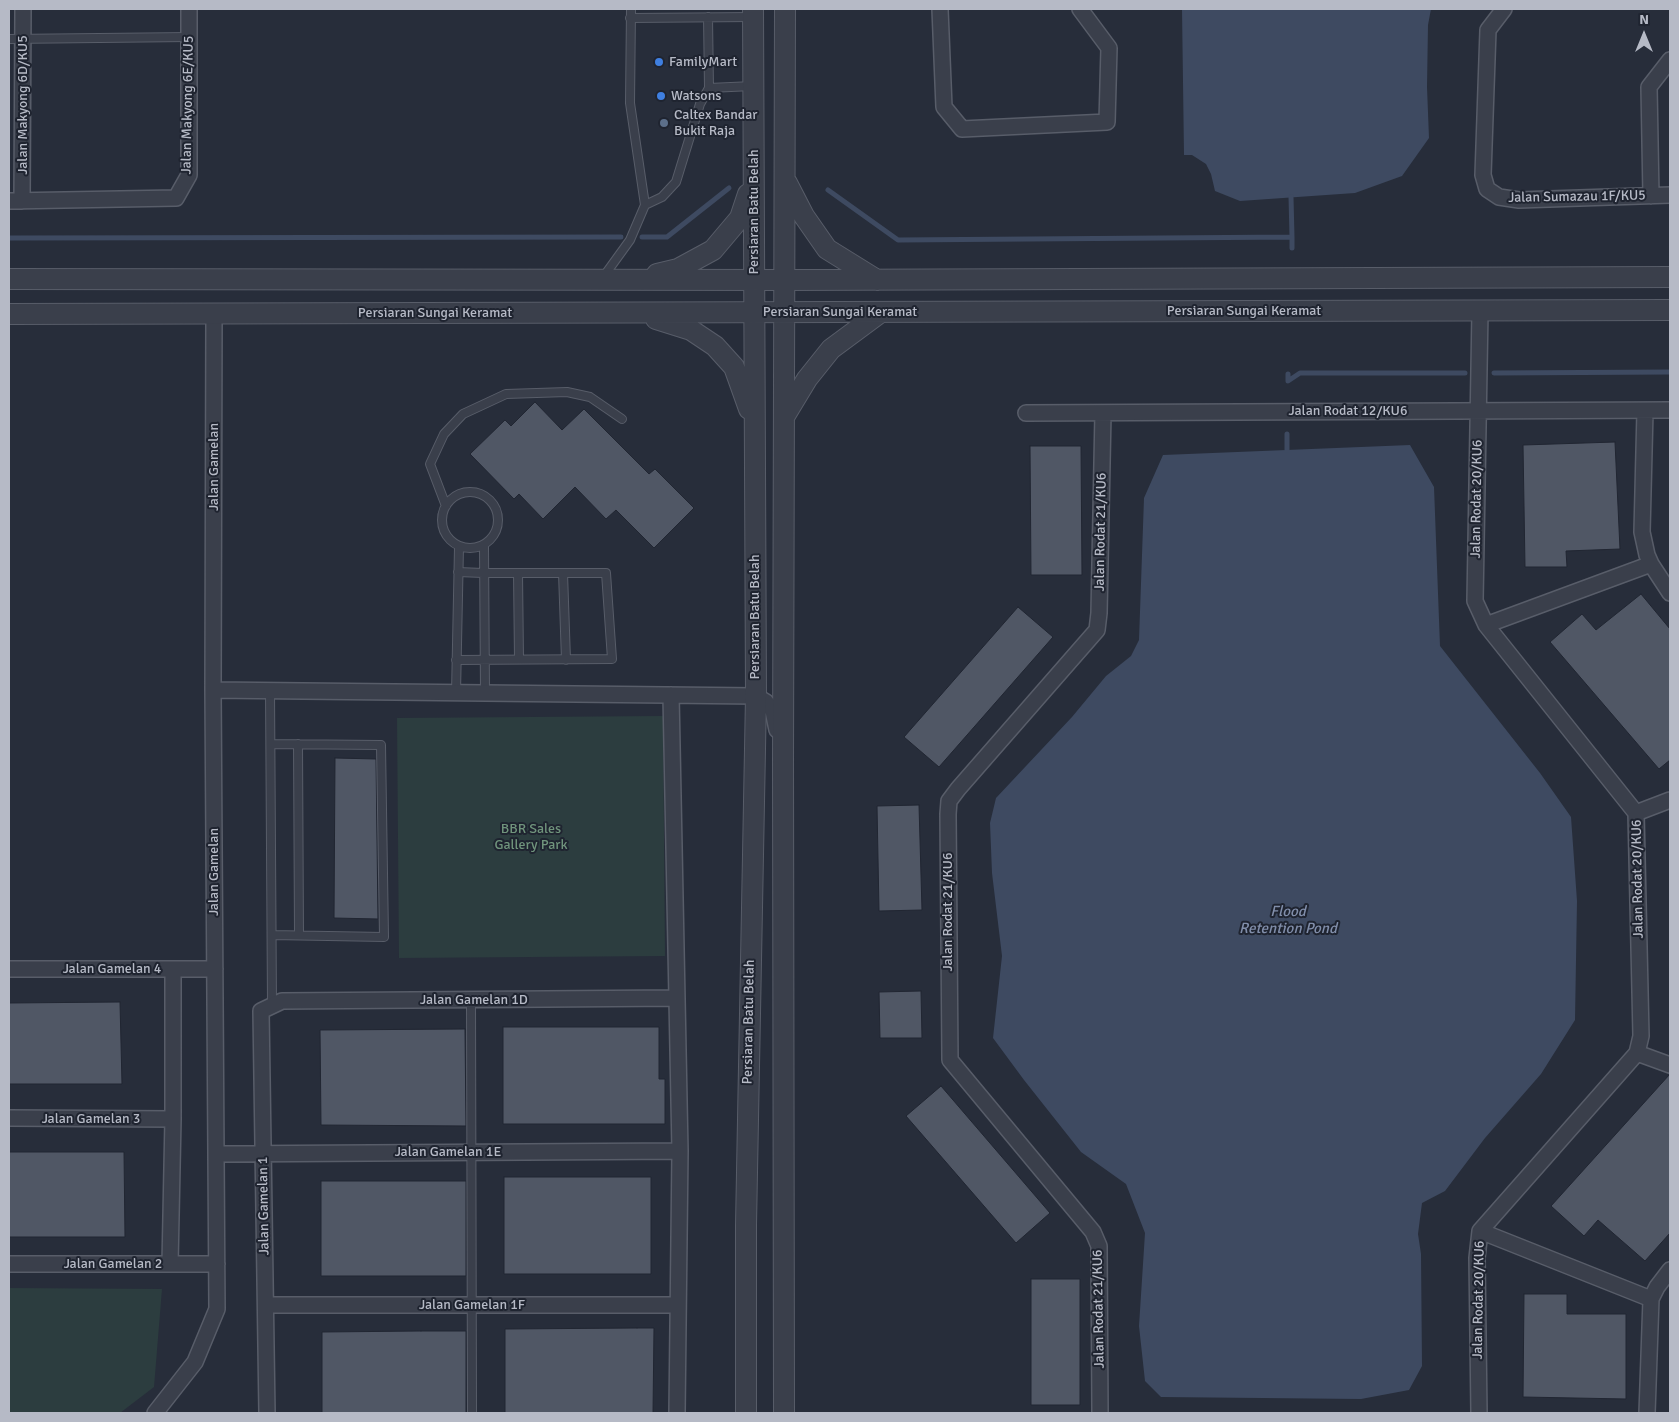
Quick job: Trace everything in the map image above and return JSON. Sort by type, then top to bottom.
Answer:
[{"type":"street","name":"Jalan Makyong 6D/KU5","points":[[16,201],[16,39],[23,9]]},
{"type":"street","name":"Jalan Makyong 6E/KU5","points":[[16,201],[176,198],[189,175],[190,9]]},
{"type":"street","name":"Persiaran Batu Belah","points":[[784,1413],[782,1224],[785,9]]},
{"type":"street","points":[[940,9],[944,107],[962,129],[1107,122],[1109,48],[1080,9]]},
{"type":"street","name":"Jalan Sumazau 1F/KU5","points":[[1504,9],[1488,30],[1483,175],[1487,189],[1499,197],[1519,200],[1670,195]]},
{"type":"street","name":"Persiaran Batu Belah","points":[[746,1413],[746,1225],[756,696],[753,13]]},
{"type":"street","points":[[1650,196],[1649,87],[1670,60]]},
{"type":"street","points":[[633,280],[678,269],[714,250],[740,218],[754,179]]},
{"type":"street","points":[[785,179],[804,216],[827,249],[877,280]]},
{"type":"street","points":[[9,279],[877,280],[1670,277]]},
{"type":"street","name":"Persiaran Sungai Keramat","points":[[9,314],[1670,310]]},
{"type":"street","name":"Jalan Rodat 20/KU6","points":[[1479,1413],[1477,1258],[1480,1231],[1637,1052],[1641,1036],[1636,813],[1486,625],[1475,601],[1480,311]]},
{"type":"street","points":[[784,417],[807,379],[831,349],[881,312]]},
{"type":"street","points":[[636,313],[692,330],[715,346],[734,367],[754,422]]},
{"type":"street","name":"Jalan Gamelan","points":[[155,1413],[194,1362],[216,1309],[213,690],[214,314]]},
{"type":"street","points":[[1645,410],[1642,532],[1651,564],[1670,591]]},
{"type":"street","name":"Jalan Rodat 12/KU6","points":[[1026,413],[1670,410]]},
{"type":"street","name":"Jalan Rodat 21/KU6","points":[[1100,1413],[1100,1246],[1093,1232],[950,1060],[948,814],[949,801],[958,789],[1097,630],[1100,613],[1103,413]]},
{"type":"street","points":[[1486,625],[1651,564]]},
{"type":"street","points":[[213,690],[756,696],[766,702],[773,710],[783,758]]},
{"type":"street","points":[[672,695],[680,1151],[677,1413]]},
{"type":"street","points":[[1636,813],[1670,800]]},
{"type":"street","name":"Jalan Gamelan 4","points":[[9,969],[215,969]]},
{"type":"street","points":[[170,1264],[173,1119],[173,969]]},
{"type":"street","name":"Jalan Gamelan 1D","points":[[272,1006],[282,1001],[677,998]]},
{"type":"street","name":"Jalan Gamelan 1","points":[[267,1413],[261,1011],[272,1006]]},
{"type":"street","points":[[1637,1052],[1670,1065]]},
{"type":"street","name":"Jalan Gamelan 3","points":[[9,1118],[173,1119]]},
{"type":"street","name":"Jalan Gamelan 1E","points":[[216,1154],[680,1151]]},
{"type":"street","points":[[1480,1231],[1651,1299]]},
{"type":"street","name":"Jalan Gamelan 2","points":[[9,1264],[217,1264]]},
{"type":"street","points":[[1647,1413],[1651,1299],[1670,1270]]},
{"type":"street","name":"Jalan Gamelan 1F","points":[[266,1305],[678,1305]]},
{"type":"lane","points":[[601,280],[630,240],[645,205],[630,103],[630,9]]},
{"type":"lane","points":[[630,18],[708,17],[753,13]]},
{"type":"lane","points":[[645,205],[662,197],[676,182],[700,104],[709,88],[708,17]]},
{"type":"lane","points":[[16,39],[189,37]]},
{"type":"lane","points":[[709,88],[753,86]]},
{"type":"lane","points":[[446,506],[430,464],[444,434],[462,414],[506,394],[567,392],[590,397],[622,420]]},
{"type":"lane","points":[[470,492],[479,493],[488,498],[498,513],[499,523],[491,540],[484,546],[476,549],[459,547],[451,542],[445,534],[442,524],[442,515],[446,506],[452,498],[470,492]]},
{"type":"lane","points":[[484,546],[485,693]]},
{"type":"lane","points":[[456,693],[459,547]]},
{"type":"lane","points":[[456,660],[612,659],[606,574],[483,574],[458,572]]},
{"type":"lane","points":[[518,574],[519,659]]},
{"type":"lane","points":[[563,574],[566,660]]},
{"type":"lane","points":[[270,691],[272,1006]]},
{"type":"lane","points":[[271,744],[381,745],[384,936],[272,935]]},
{"type":"lane","points":[[298,744],[299,935]]},
{"type":"lane","points":[[471,1000],[472,1413]]},
{"type":"green space","name":"BBR Sales Gallery Park","points":[[663,716],[665,956],[399,958],[397,718]]},
{"type":"green space","points":[[9,1288],[162,1289],[154,1387],[120,1413],[9,1413]]},
{"type":"water","points":[[1182,9],[1431,9],[1428,25],[1427,87],[1429,138],[1402,176],[1355,193],[1240,201],[1215,191],[1211,174],[1206,164],[1192,155],[1184,155]]},
{"type":"water","name":"Flood Retention Pond","points":[[1410,445],[1434,487],[1440,646],[1540,773],[1571,817],[1577,901],[1575,1020],[1541,1074],[1485,1138],[1445,1191],[1422,1203],[1418,1234],[1421,1254],[1422,1366],[1409,1390],[1361,1399],[1161,1397],[1145,1381],[1139,1326],[1145,1233],[1126,1184],[1081,1152],[993,1038],[1002,956],[992,873],[990,823],[996,798],[1072,717],[1106,676],[1131,656],[1139,640],[1144,498],[1163,455]]},
{"type":"building","points":[[535,402],[562,430],[584,409],[649,474],[655,469],[694,508],[654,548],[616,510],[606,519],[575,487],[543,519],[519,494],[514,499],[470,454],[505,420],[511,426]]},
{"type":"building","points":[[1615,442],[1620,549],[1566,551],[1567,567],[1525,567],[1523,445]]},
{"type":"building","points":[[1030,446],[1081,446],[1082,575],[1031,575]]},
{"type":"building","points":[[1641,594],[1670,629],[1670,760],[1659,769],[1550,642],[1582,614],[1596,630]]},
{"type":"building","points":[[1018,607],[1053,637],[939,767],[904,737]]},
{"type":"building","points":[[335,758],[376,759],[378,919],[334,918]]},
{"type":"building","points":[[919,805],[922,910],[879,911],[877,806]]},
{"type":"building","points":[[921,991],[922,1038],[880,1038],[879,992]]},
{"type":"building","points":[[120,1002],[122,1084],[9,1084],[9,1003]]},
{"type":"building","points":[[503,1027],[659,1027],[659,1079],[665,1079],[665,1124],[503,1124]]},
{"type":"building","points":[[465,1029],[466,1126],[321,1125],[320,1030]]},
{"type":"building","points":[[1670,1074],[1670,1233],[1645,1261],[1598,1220],[1584,1236],[1551,1206]]},
{"type":"building","points":[[941,1086],[1050,1213],[1016,1243],[906,1116]]},
{"type":"building","points":[[9,1152],[124,1152],[125,1237],[9,1237]]},
{"type":"building","points":[[504,1177],[651,1177],[651,1274],[504,1274]]},
{"type":"building","points":[[321,1181],[466,1181],[466,1276],[321,1276]]},
{"type":"building","points":[[1031,1279],[1080,1279],[1080,1405],[1031,1405]]},
{"type":"building","points":[[1524,1294],[1567,1294],[1567,1314],[1626,1314],[1626,1399],[1523,1397]]},
{"type":"building","points":[[654,1328],[653,1413],[505,1413],[505,1329]]},
{"type":"building","points":[[466,1331],[466,1413],[322,1413],[322,1332]]},
{"type":"waterway","points":[[642,237],[667,237],[729,188]]},
{"type":"waterway","points":[[828,190],[898,240],[1292,237],[1291,197]]},
{"type":"waterway","points":[[9,238],[621,237]]},
{"type":"waterway","points":[[1292,237],[1292,248]]},
{"type":"waterway","points":[[1494,373],[1670,372]]},
{"type":"waterway","points":[[1288,374],[1288,381],[1300,373],[1465,373]]},
{"type":"waterway","points":[[1287,434],[1287,450]]},
{"type":"place","name":"FamilyMart","points":[[659,62]]},
{"type":"place","name":"Watsons","points":[[661,96]]},
{"type":"place","name":"Caltex Bandar Bukit Raja","points":[[664,123]]}]
